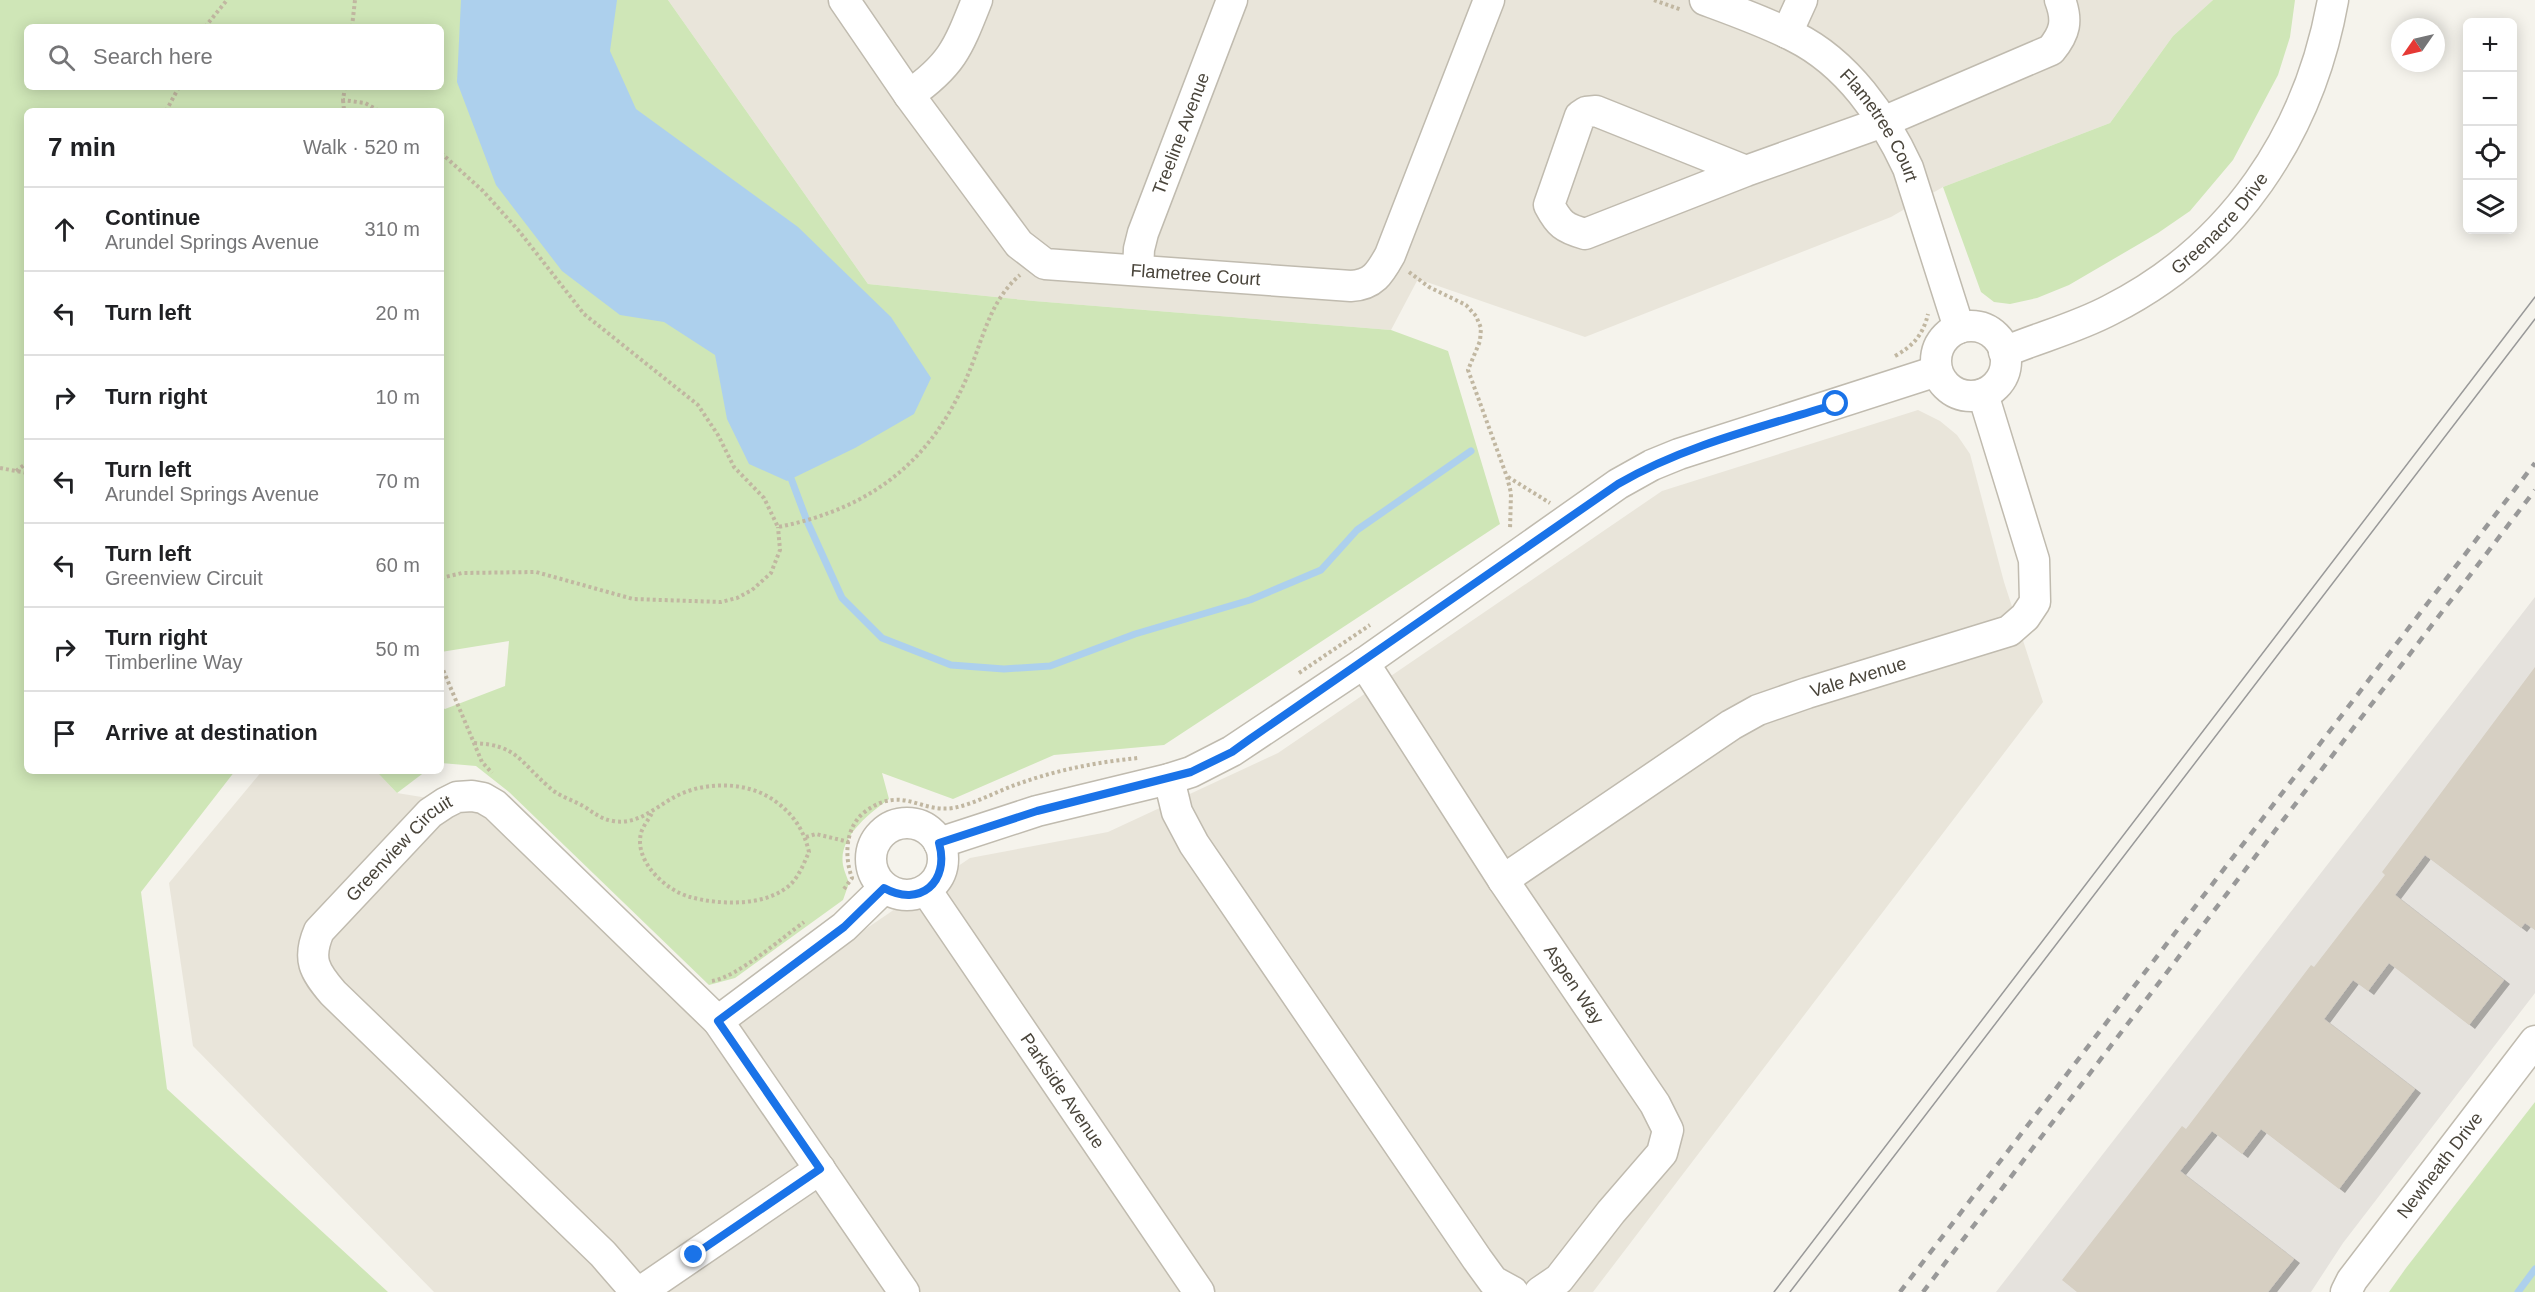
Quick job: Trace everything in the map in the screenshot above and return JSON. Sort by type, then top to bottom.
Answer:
[{"type":"street","name":"Flametree Court","points":[[844,0],[909,95],[1019,244],[1045,264],[1351,286],[1364,285],[1374,280],[1390,255],[1489,0]]},
{"type":"street","points":[[909,95],[946,66],[964,34],[976,0]]},
{"type":"street","name":"Treeline Avenue","points":[[1138,270],[1139,249],[1143,233],[1232,0]]},
{"type":"street","points":[[1787,33],[1802,0]]},
{"type":"street","points":[[1746,171],[1596,111],[1586,112],[1580,116],[1549,205],[1556,218],[1566,228],[1586,234],[1746,171],[1883,122],[2051,50],[2062,36],[2066,17],[2060,0]]},
{"type":"street","name":"Greenacre Drive","points":[[2004,352],[2086,322],[2134,297],[2180,265],[2229,220],[2268,169],[2297,118],[2319,65],[2333,0]]},
{"type":"street","name":"Flametree Court","points":[[1696,6],[1797,38],[1837,67],[1869,101],[1897,144],[1918,192],[1959,328]]},
{"type":"street","points":[[1970,326],[1982,328],[2000,342],[2004,352],[2004,373],[1992,390],[1972,397],[1950,390],[1942,382],[1937,371],[1938,350],[1950,333],[1959,328],[1970,326]]},
{"type":"street","points":[[939,843],[1037,811],[1191,772],[1232,752],[1364,663],[1618,484],[1652,465],[1679,453],[1937,371]]},
{"type":"street","name":"Vale Avenue","points":[[1503,880],[1731,725],[1758,710],[2009,631],[2025,617],[2035,602],[2034,560],[1983,394]]},
{"type":"street","name":"Aspen Way","points":[[1364,663],[1503,880],[1655,1104],[1668,1130],[1662,1153],[1611,1212],[1559,1279],[1540,1292]]},
{"type":"street","points":[[1169,779],[1177,812],[1194,844],[1477,1259],[1493,1281],[1513,1292]]},
{"type":"street","name":"Greenview Circuit","points":[[638,1292],[603,1254],[333,993],[314,966],[314,944],[319,931],[430,813],[457,797],[483,798],[495,805],[718,1021],[904,1292]]},
{"type":"street","points":[[911,824],[922,827],[932,834],[939,843],[942,856],[941,869],[936,880],[926,890],[905,896],[884,888],[872,868],[871,856],[873,845],[880,835],[889,828],[911,824]]},
{"type":"street","points":[[718,1021],[844,927],[884,888]]},
{"type":"street","name":"Parkside Avenue","points":[[926,890],[1199,1292]]},
{"type":"street","name":"Newheath Drive","points":[[2346,1292],[2352,1280],[2535,1041]]},
{"type":"street","points":[[638,1292],[820,1169]]},
{"type":"path","points":[[208,24],[227,0]]},
{"type":"path","points":[[352,24],[355,0]]},
{"type":"path","points":[[1654,0],[1696,6]]},
{"type":"path","points":[[168,108],[176,90]]},
{"type":"path","points":[[344,108],[345,90]]},
{"type":"path","points":[[344,100],[365,103],[374,108]]},
{"type":"path","points":[[444,156],[483,191],[519,231],[584,314],[698,405],[718,435],[734,467],[764,498],[778,527],[780,550],[771,573],[752,590],[737,598],[721,602],[633,599],[536,572],[462,573],[444,577]]},
{"type":"path","points":[[778,527],[807,521],[862,497],[896,477],[929,444],[953,407],[972,363],[988,316],[1013,281],[1039,259]]},
{"type":"path","points":[[1413,262],[1409,273],[1429,287],[1466,304],[1476,316],[1481,328],[1480,341],[1470,362],[1469,377],[1507,477],[1511,493],[1510,530],[1518,525]]},
{"type":"path","points":[[1888,360],[1913,345],[1920,337],[1929,309]]},
{"type":"path","points":[[15,472],[24,465]]},
{"type":"path","points":[[0,468],[24,473]]},
{"type":"path","points":[[1507,477],[1550,503]]},
{"type":"path","points":[[1542,508],[1559,497]]},
{"type":"path","points":[[1293,677],[1372,624]]},
{"type":"path","points":[[444,672],[482,762],[495,777]]},
{"type":"path","points":[[474,743],[506,748],[550,788],[600,818],[614,821],[636,819],[652,813],[672,798],[693,790],[722,785],[741,787],[768,796],[787,810],[806,837],[809,852],[791,884],[773,896],[752,901],[718,902],[688,897],[666,884],[644,860],[641,833],[652,813]]},
{"type":"path","points":[[840,896],[852,878],[846,855],[851,828],[863,813],[879,803],[896,799],[952,808],[1020,782],[1103,761],[1143,758]]},
{"type":"path","points":[[806,837],[816,834],[849,842]]},
{"type":"path","points":[[708,981],[722,979],[735,972],[811,917]]},
{"type":"shaded area","points":[[668,0],[2213,0],[2173,36],[2110,123],[1943,187],[1891,217],[1585,337],[1418,279],[1391,330],[1034,301],[868,284]]},
{"type":"shaded area","points":[[1918,410],[1940,421],[1957,435],[1970,454],[2004,582],[2043,702],[1593,1292],[434,1292],[193,1046],[169,883],[260,774],[379,774],[397,793],[471,805],[697,1018],[735,1018],[970,858],[1108,832],[1278,753],[1662,491]]},
{"type":"shaded area","points":[[2535,597],[2535,993],[2343,1243],[2311,1292],[1996,1292]]},
{"type":"green space","points":[[0,0],[668,0],[868,284],[1034,301],[1391,330],[1448,351],[1500,524],[1164,745],[1054,755],[953,799],[882,773],[889,799],[857,827],[845,845],[843,865],[849,883],[843,900],[735,978],[709,985],[509,792],[476,766],[444,763],[444,708],[505,686],[509,641],[444,652],[444,108],[24,108],[24,774],[233,774],[141,892],[167,1089],[388,1292],[0,1292]]},
{"type":"green space","points":[[2213,0],[2295,0],[2290,37],[2278,75],[2233,160],[2190,211],[2158,233],[2069,285],[2037,298],[2010,304],[1994,302],[1981,292],[1943,187],[2110,123],[2173,36]]},
{"type":"green space","points":[[379,774],[422,774],[397,793]]},
{"type":"green space","points":[[2535,1102],[2535,1292],[2389,1292],[2406,1268]]},
{"type":"water","points":[[461,0],[617,0],[610,51],[636,109],[798,227],[891,317],[931,378],[914,414],[855,448],[787,481],[749,464],[727,419],[715,355],[664,322],[620,315],[562,271],[496,185],[457,82]]},
{"type":"building","points":[[2535,667],[2535,930],[2525,923],[2521,928],[2425,855],[2395,895],[2504,980],[2469,1025],[2389,963],[2368,991],[2353,980],[2324,1019],[2415,1089],[2339,1189],[2261,1129],[2242,1154],[2212,1131],[2180,1171],[2294,1259],[2268,1292],[2077,1292],[2062,1280],[2182,1126],[2186,1129],[2311,965],[2314,967],[2385,875],[2382,872]]},
{"type":"waterway","points":[[789,473],[807,521],[842,598],[882,638],[951,665],[1004,669],[1050,666],[1135,634],[1250,600],[1321,570],[1357,530],[1471,451]]},
{"type":"waterway","points":[[2518,1292],[2535,1269]]},
{"type":"tram line","points":[[1774,1292],[2535,297]]},
{"type":"tram line","points":[[1790,1292],[2535,319]]},
{"type":"railway","points":[[1900,1292],[2535,463]]},
{"type":"railway","points":[[1923,1292],[2535,490]]},
{"type":"route","points":[[694,1255],[820,1169],[718,1021],[844,927],[884,888],[905,896],[926,890],[936,880],[941,869],[942,856],[939,843],[1037,811],[1169,779],[1191,772],[1232,752],[1364,663],[1618,484],[1679,453],[1836,404]]}]
